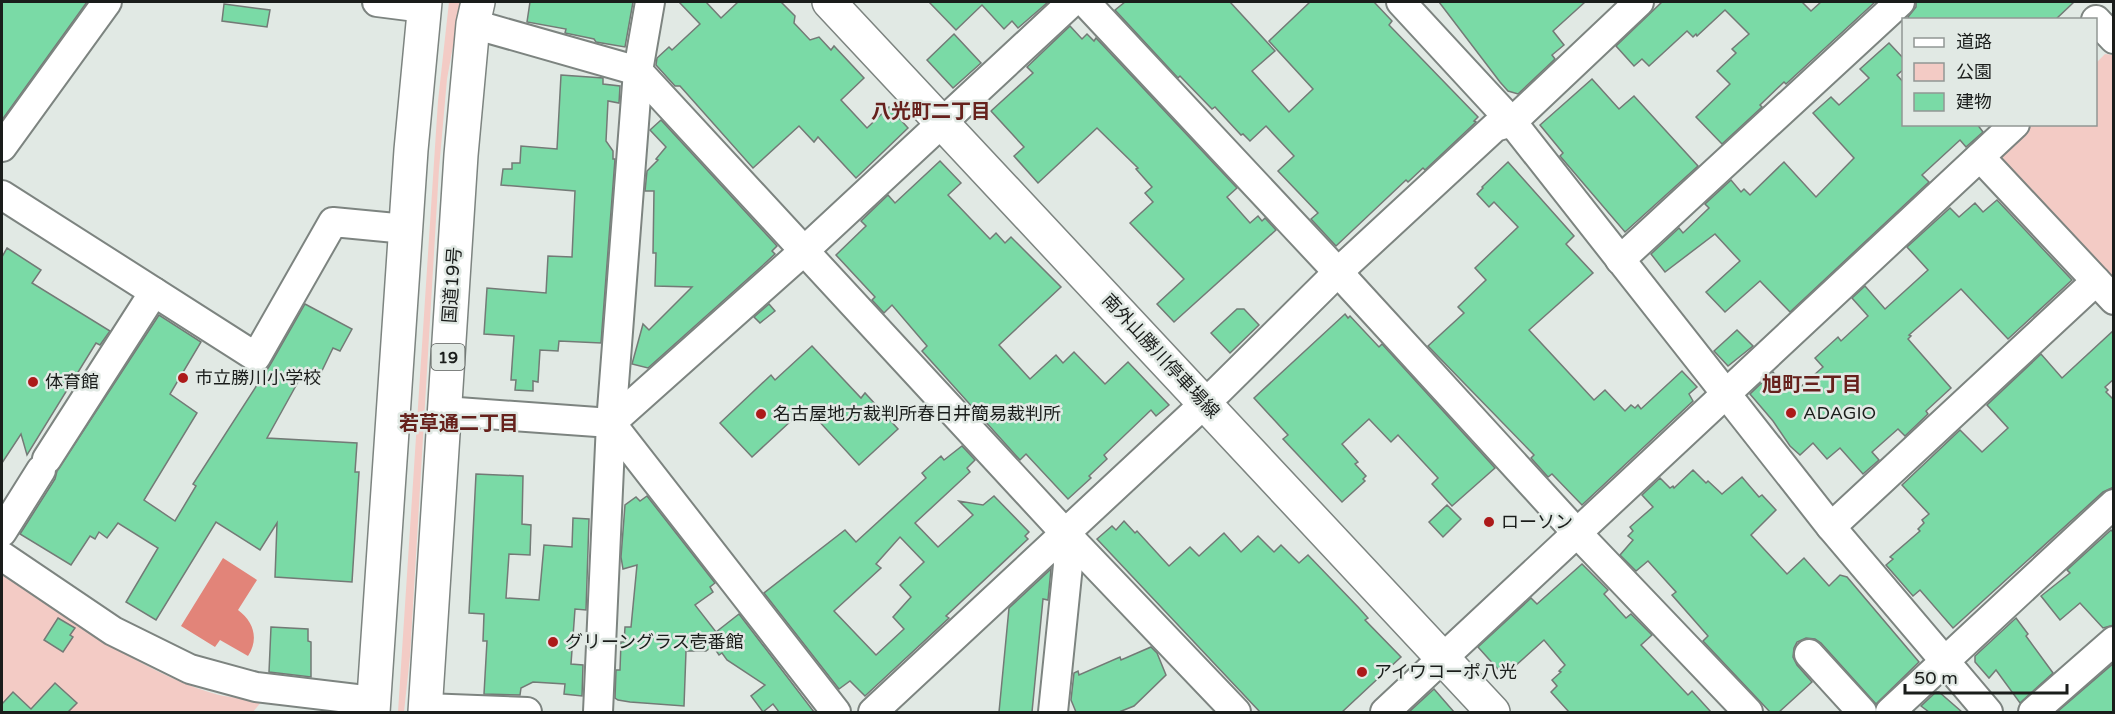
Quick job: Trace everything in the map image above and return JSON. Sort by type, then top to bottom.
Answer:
[{"type":"main road","name":"南外山勝川停車場線","points":[[829,2],[1492,712]]},
{"type":"main road","points":[[373,707],[424,5]]},
{"type":"main road","name":"国道19号","points":[[425,710],[460,155],[475,13]]},
{"type":"street","points":[[2,147],[107,2]]},
{"type":"street","points":[[377,2],[424,5]]},
{"type":"street","points":[[598,712],[611,423],[638,71],[650,2]]},
{"type":"street","points":[[444,411],[611,423],[942,124],[1072,2]]},
{"type":"street","points":[[1085,2],[1577,533],[1748,712]]},
{"type":"street","points":[[1401,2],[1512,122],[1832,527],[1988,712]]},
{"type":"street","points":[[873,712],[1205,403],[1337,273],[1495,128],[1512,122],[1639,2]]},
{"type":"street","points":[[1620,260],[1900,2]]},
{"type":"street","points":[[2078,2],[2091,18]]},
{"type":"street","points":[[475,13],[638,71],[1065,533],[1236,712]]},
{"type":"street","points":[[1385,712],[2013,126]]},
{"type":"street","points":[[1832,527],[2105,291],[1980,157]]},
{"type":"street","points":[[2,195],[255,357],[333,222],[406,229]]},
{"type":"street","points":[[2,532],[154,292]]},
{"type":"street","points":[[611,423],[836,712]]},
{"type":"street","points":[[1890,712],[2114,504]]},
{"type":"street","points":[[1053,712],[1068,565],[1065,533]]},
{"type":"street","points":[[2,556],[113,631],[190,669],[256,687],[373,707]]},
{"type":"street","points":[[2033,712],[2114,641]]},
{"type":"street","points":[[1809,654],[1862,712]]},
{"type":"street","points":[[425,710],[527,712]]},
{"type":"green space","points":[[449,2],[461,2],[447,79],[439,169],[410,656],[404,712],[398,712],[438,101]]},
{"type":"green space","points":[[2105,54],[2113,55],[2113,285],[2000,163],[1999,154],[2029,126],[2097,126],[2097,62]]},
{"type":"green space","points":[[2,572],[103,640],[157,671],[218,695],[262,701],[253,712],[2,712]]},
{"type":"shaded area","points":[[223,558],[257,580],[238,610],[248,620],[253,631],[253,643],[248,656],[220,640],[215,647],[181,626]]},
{"type":"building","points":[[2,2],[87,2],[2,120]]},
{"type":"building","points":[[530,2],[633,2],[625,47],[565,33],[566,29],[527,22]]},
{"type":"building","points":[[679,2],[706,2],[721,18],[738,2],[781,2],[795,16],[794,23],[810,40],[819,37],[831,50],[834,46],[864,78],[841,100],[867,128],[889,107],[908,128],[856,178],[818,137],[814,142],[799,126],[753,168],[680,86],[675,86],[656,65],[657,58],[669,47],[672,50],[700,24]]},
{"type":"building","points":[[929,2],[1048,2],[1018,28],[1012,21],[1004,29],[982,5],[956,30]]},
{"type":"building","points":[[1125,2],[1230,2],[1275,51],[1252,71],[1289,112],[1313,89],[1269,41],[1310,2],[1374,2],[1392,21],[1389,25],[1478,117],[1474,121],[1476,122],[1425,170],[1423,168],[1408,182],[1406,180],[1336,246],[1311,219],[1318,213],[1278,171],[1294,156],[1266,126],[1250,141],[1243,134],[1241,135],[1215,107],[1212,109],[1180,76],[1178,78],[1115,10]]},
{"type":"building","points":[[1439,2],[1585,2],[1553,31],[1564,45],[1552,55],[1555,59],[1518,94],[1508,91],[1500,82]]},
{"type":"building","points":[[1662,2],[1802,2],[1811,11],[1821,2],[1875,2],[1786,84],[1784,82],[1760,105],[1762,107],[1722,144],[1696,117],[1730,84],[1717,71],[1736,53],[1732,49],[1749,34],[1725,10],[1697,36],[1696,34],[1693,37],[1687,31],[1649,66],[1642,59],[1634,66],[1616,46]]},
{"type":"building","points":[[1916,2],[2074,2],[2057,18],[1909,18],[1916,7]]},
{"type":"building","points":[[224,4],[270,10],[267,27],[222,21]]},
{"type":"building","points":[[1070,26],[1082,39],[1087,34],[1094,41],[1096,38],[1237,188],[1227,197],[1250,223],[1258,216],[1262,221],[1265,218],[1276,230],[1174,322],[1157,304],[1184,279],[1130,223],[1153,202],[1145,193],[1152,187],[1136,169],[1138,168],[1097,128],[1038,183],[1014,156],[1024,147],[991,111],[1033,73],[1027,67]]},
{"type":"building","points":[[954,34],[981,63],[953,88],[927,60]]},
{"type":"building","points":[[1889,43],[1902,57],[1902,71],[1897,75],[1902,81],[1902,126],[1978,126],[1983,132],[1966,147],[1960,140],[1922,175],[1929,182],[1790,312],[1760,281],[1725,312],[1706,292],[1740,261],[1715,234],[1665,272],[1651,254],[1679,228],[1683,233],[1709,208],[1705,204],[1731,180],[1741,192],[1744,189],[1750,195],[1784,162],[1816,197],[1854,158],[1813,113],[1831,97],[1839,105],[1869,78],[1860,69]]},
{"type":"building","points":[[561,75],[603,78],[603,84],[620,86],[619,103],[608,101],[606,141],[615,159],[601,343],[559,341],[558,351],[540,350],[538,382],[533,381],[533,391],[515,390],[516,380],[511,380],[514,336],[484,334],[487,288],[546,293],[548,256],[572,257],[575,191],[501,185],[503,169],[512,169],[512,163],[520,163],[521,146],[557,149]]},
{"type":"building","points":[[1592,79],[1619,109],[1634,96],[1698,166],[1625,232],[1560,156],[1563,153],[1540,125]]},
{"type":"building","points":[[661,120],[777,246],[772,251],[775,254],[648,368],[632,364],[643,324],[649,330],[692,287],[655,286],[654,191],[645,191],[647,171],[666,147],[650,130]]},
{"type":"building","points":[[940,161],[961,183],[948,195],[990,239],[996,233],[1005,243],[1011,237],[1061,287],[999,345],[1030,379],[1056,355],[1063,363],[1074,352],[1105,384],[1128,362],[1169,405],[1156,416],[1151,410],[1104,455],[1107,459],[1089,476],[1091,478],[1068,499],[1026,454],[1020,460],[922,351],[927,346],[892,305],[884,313],[872,300],[875,297],[836,255],[866,226],[861,221],[888,195],[895,203]]},
{"type":"building","points":[[1508,162],[1574,236],[1566,244],[1593,273],[1529,330],[1594,400],[1605,390],[1625,411],[1631,405],[1635,408],[1638,405],[1641,409],[1682,371],[1697,387],[1689,394],[1693,401],[1582,505],[1552,474],[1548,477],[1531,458],[1534,455],[1428,346],[1464,313],[1458,307],[1486,280],[1475,268],[1518,227],[1494,202],[1489,207],[1477,194]]},
{"type":"building","points":[[1997,200],[2072,280],[2008,339],[1961,289],[1909,335],[1911,336],[1908,339],[1951,388],[1926,411],[1928,414],[1905,436],[1898,429],[1872,452],[1879,460],[1863,474],[1840,448],[1827,459],[1813,443],[1800,455],[1790,446],[1750,394],[1773,372],[1781,382],[1784,380],[1795,392],[1823,367],[1815,358],[1838,337],[1841,341],[1868,316],[1852,298],[1865,286],[1885,309],[1928,270],[1907,247],[1950,208],[1959,217],[1975,203],[1983,212]]},
{"type":"building","points":[[7,248],[41,270],[32,283],[110,331],[100,345],[96,343],[27,455],[21,434],[2,463],[2,257]]},
{"type":"building","points":[[305,304],[352,329],[340,351],[333,348],[317,381],[303,373],[267,438],[357,443],[355,472],[359,472],[352,582],[275,577],[277,523],[260,550],[216,522],[156,620],[126,602],[158,548],[118,523],[107,538],[99,532],[95,539],[90,536],[71,565],[20,534],[55,479],[57,471],[159,315],[201,342],[170,394],[197,413],[144,500],[175,521],[196,486],[193,484],[270,365]]},
{"type":"building","points":[[769,304],[775,311],[760,323],[754,317]]},
{"type":"building","points":[[1237,309],[1244,309],[1259,325],[1230,353],[1211,333]]},
{"type":"building","points":[[1345,314],[1348,318],[1350,316],[1379,347],[1382,344],[1495,468],[1452,506],[1432,484],[1438,478],[1398,435],[1391,442],[1369,419],[1342,444],[1358,462],[1355,464],[1366,476],[1363,479],[1365,481],[1342,502],[1283,439],[1288,435],[1254,398]]},
{"type":"building","points":[[1737,330],[1753,346],[1728,366],[1714,351]]},
{"type":"building","points":[[2114,330],[2114,379],[2105,387],[2108,390],[2106,392],[2114,400],[2114,487],[2103,492],[1953,628],[1920,590],[1913,596],[1886,565],[1893,559],[1890,557],[1920,531],[1918,529],[1924,523],[1922,520],[1929,514],[1902,485],[1960,430],[1982,452],[2008,428],[1987,405],[2041,354],[2062,378]]},
{"type":"building","points":[[812,346],[861,398],[865,393],[898,429],[859,465],[806,407],[752,457],[720,423],[771,375],[775,380]]},
{"type":"building","points":[[962,446],[975,460],[967,468],[970,472],[915,523],[938,547],[973,515],[959,501],[983,505],[994,496],[1029,532],[1025,536],[1028,539],[946,616],[949,618],[865,696],[850,681],[839,689],[764,593],[845,530],[856,542],[926,478],[922,473],[941,456],[944,460]],"holes":[[[900,537],[924,562],[900,585],[911,597],[893,617],[904,629],[876,655],[834,611],[881,568],[876,564]]]},
{"type":"building","points":[[1693,470],[1722,494],[1742,477],[1759,497],[1762,495],[1776,510],[1751,535],[1787,574],[1804,558],[1829,586],[1840,575],[1847,577],[1919,662],[1876,704],[1821,643],[1815,639],[1806,638],[1797,642],[1793,657],[1812,682],[1779,712],[1770,712],[1703,641],[1708,636],[1672,595],[1676,592],[1648,561],[1636,571],[1620,555],[1633,540],[1628,536],[1633,531],[1630,527],[1653,507],[1642,495],[1660,478],[1670,488],[1673,486],[1674,488]]},
{"type":"building","points":[[476,474],[523,476],[522,524],[531,525],[530,555],[509,554],[506,598],[539,600],[544,545],[572,547],[573,518],[589,519],[586,610],[575,609],[571,664],[583,665],[582,696],[564,694],[565,684],[533,682],[521,688],[520,695],[484,694],[487,641],[483,641],[484,614],[469,613]]},
{"type":"building","points":[[647,496],[715,583],[710,587],[713,592],[695,605],[716,632],[739,614],[814,712],[779,712],[773,704],[763,712],[751,696],[765,685],[727,660],[722,653],[719,655],[713,646],[706,651],[686,651],[684,706],[630,702],[615,698],[616,670],[620,670],[621,642],[624,642],[625,627],[631,627],[637,565],[623,569],[621,557],[625,505],[636,497],[640,501]]},
{"type":"building","points":[[1447,505],[1461,519],[1443,537],[1429,522]]},
{"type":"building","points":[[1124,521],[1135,533],[1137,531],[1169,566],[1190,547],[1199,556],[1224,533],[1241,552],[1258,536],[1274,552],[1281,545],[1299,563],[1308,555],[1359,608],[1368,618],[1365,620],[1401,657],[1342,712],[1260,712],[1097,539],[1112,526],[1116,530]]},
{"type":"building","points":[[2111,530],[2114,533],[2114,625],[2103,628],[2080,603],[2060,620],[2041,596],[2070,573],[2067,570]]},
{"type":"building","points":[[1582,564],[1608,590],[1604,594],[1626,618],[1631,614],[1652,635],[1641,645],[1688,695],[1692,691],[1711,712],[1569,712],[1551,692],[1557,686],[1552,680],[1565,665],[1544,640],[1504,676],[1478,647],[1531,598],[1537,604]]},
{"type":"building","points":[[1051,569],[1048,600],[1043,599],[1032,712],[999,712],[1009,608]]},
{"type":"building","points":[[58,618],[75,628],[70,635],[73,637],[63,652],[44,640]]},
{"type":"building","points":[[2016,618],[2053,673],[2020,703],[1996,670],[1989,678],[1975,662],[1975,656]]},
{"type":"building","points":[[271,627],[308,629],[308,641],[311,642],[311,677],[269,672]]},
{"type":"building","points":[[1151,647],[1157,653],[1166,675],[1134,706],[1119,712],[1076,712],[1071,700],[1074,673],[1078,671],[1079,675],[1120,657],[1121,660]]},
{"type":"building","points":[[2114,663],[2114,712],[2057,712]]},
{"type":"building","points":[[55,683],[77,703],[68,712],[2,712],[2,704],[13,692],[31,709]]},
{"type":"building","points":[[1434,689],[1454,712],[1409,712]]},
{"type":"building","points":[[1936,692],[1939,692],[1962,712],[1929,712],[1921,706]]},
{"type":"place","name":"市立勝川小学校","points":[[183,378]]},
{"type":"place","name":"体育館","points":[[33,382]]},
{"type":"place","name":"ADAGIO","points":[[1791,413]]},
{"type":"place","name":"名古屋地方裁判所春日井簡易裁判所","points":[[761,414]]},
{"type":"place","name":"ローソン","points":[[1489,522]]},
{"type":"place","name":"グリーングラス壱番館","points":[[553,642]]},
{"type":"place","name":"アイワコーポ八光","points":[[1362,672]]},
{"type":"district","name":"八光町二丁目","points":[[931,111]]},
{"type":"district","name":"旭町三丁目","points":[[1812,384]]},
{"type":"district","name":"若草通二丁目","points":[[459,423]]}]
